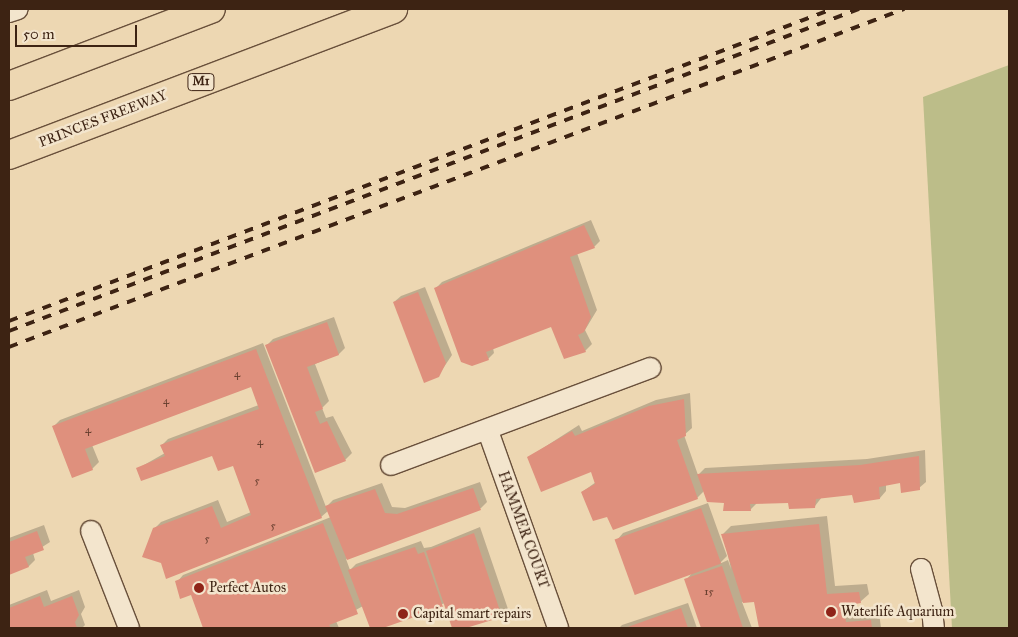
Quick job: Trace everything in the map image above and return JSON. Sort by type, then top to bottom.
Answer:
[{"type":"highway","points":[[9,86],[211,9]]},
{"type":"highway","name":"PRINCES FREEWAY","points":[[9,155],[393,9]]},
{"type":"street","points":[[9,12],[18,9]]},
{"type":"street","points":[[391,466],[488,431],[650,368]]},
{"type":"street","name":"HAMMER COURT","points":[[488,431],[558,628]]},
{"type":"street","points":[[91,531],[129,628]]},
{"type":"street","points":[[920,569],[932,610],[934,628]]},
{"type":"green space","points":[[1009,65],[1009,628],[952,628],[923,97]]},
{"type":"building","points":[[584,225],[595,248],[570,257],[591,317],[584,332],[578,335],[586,352],[564,359],[551,327],[486,352],[489,360],[472,366],[461,362],[434,288]]},
{"type":"building","points":[[418,292],[446,363],[439,377],[424,383],[393,302]]},
{"type":"building","points":[[327,322],[339,355],[307,367],[323,409],[315,412],[320,424],[327,421],[346,461],[315,473],[265,345]]},
{"type":"building","points":[[256,349],[322,518],[166,579],[161,563],[142,557],[153,528],[212,506],[221,528],[251,515],[233,466],[218,471],[212,456],[141,481],[136,468],[165,456],[160,445],[259,409],[251,387],[85,449],[93,470],[72,478],[52,426]]},
{"type":"building","points":[[684,399],[686,436],[677,440],[698,499],[613,530],[607,517],[593,521],[581,492],[595,484],[591,472],[541,492],[527,457],[572,431],[575,436],[649,406]]},
{"type":"building","points":[[919,456],[920,490],[901,493],[900,483],[879,487],[880,499],[854,503],[852,495],[816,499],[815,508],[789,509],[788,503],[750,504],[751,511],[723,511],[724,503],[707,502],[697,474],[860,465]]},
{"type":"building","points":[[473,488],[481,510],[347,560],[325,506],[375,489],[385,513],[397,514]]},
{"type":"building","points":[[701,508],[721,563],[635,595],[615,539]]},
{"type":"building","points":[[323,523],[358,614],[329,625],[331,628],[203,628],[191,595],[180,599],[175,581]]},
{"type":"building","points":[[819,524],[827,594],[859,592],[861,603],[844,606],[846,622],[871,620],[872,628],[759,628],[754,602],[743,603],[721,534]]},
{"type":"building","points":[[37,531],[44,550],[25,557],[29,567],[9,575],[9,542]]},
{"type":"building","points":[[474,533],[502,617],[466,628],[452,628],[426,551]]},
{"type":"building","points":[[415,547],[418,554],[424,552],[443,607],[383,628],[370,628],[348,570]]},
{"type":"building","points":[[722,566],[743,628],[701,628],[684,579]]},
{"type":"building","points":[[40,596],[44,607],[72,596],[79,615],[75,622],[77,628],[9,628],[9,608]]},
{"type":"building","points":[[681,608],[688,628],[625,628]]},
{"type":"railway","points":[[9,321],[832,9]]},
{"type":"railway","points":[[9,331],[859,9]]},
{"type":"railway","points":[[9,347],[904,9]]},
{"type":"place","name":"Perfect Autos","points":[[199,588]]},
{"type":"place","name":"Waterlife Aquarium","points":[[831,612]]},
{"type":"place","name":"Capital smart repairs","points":[[403,614]]}]
